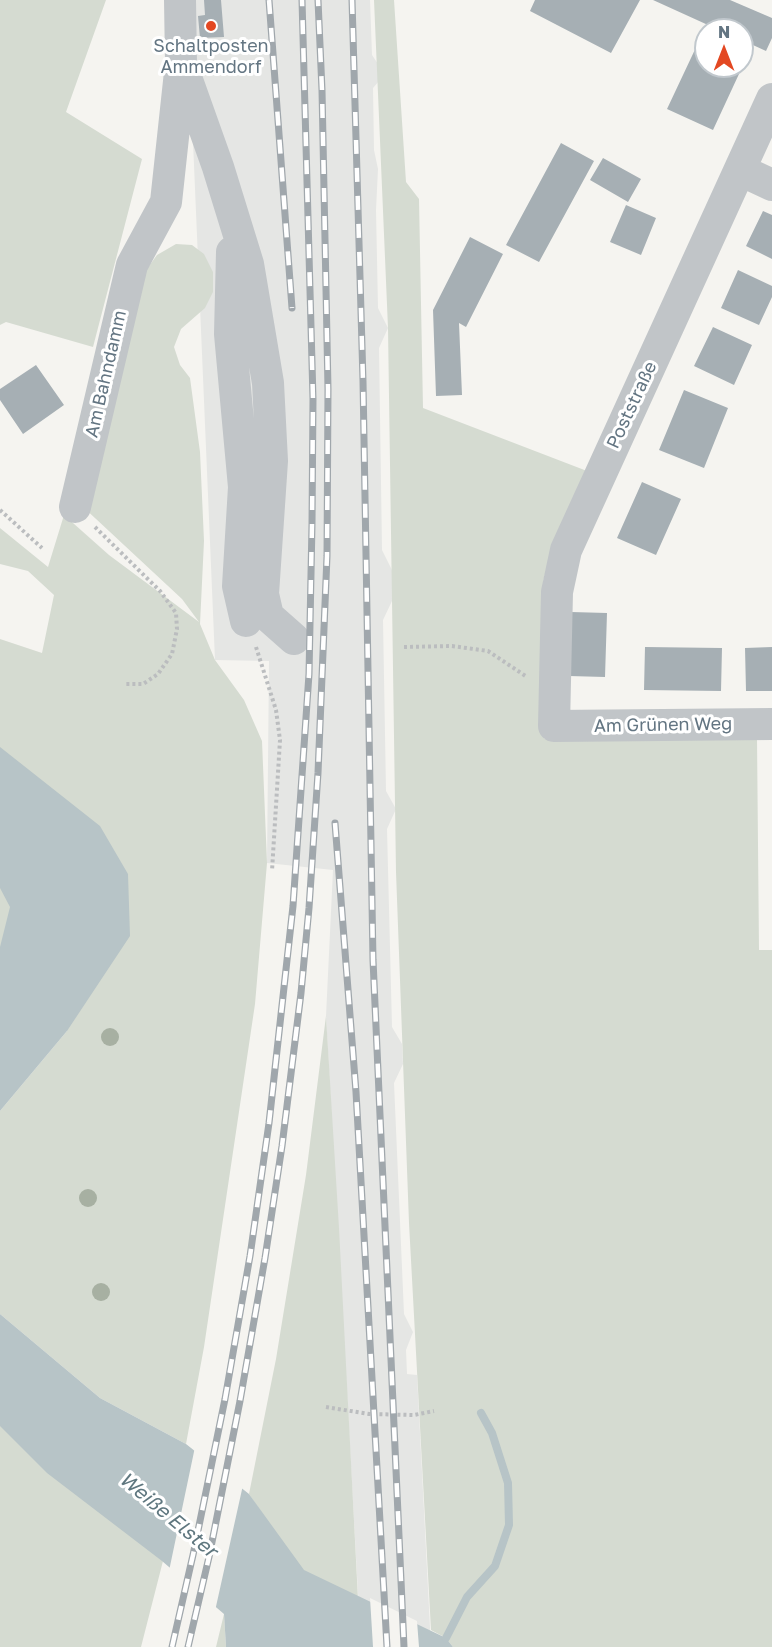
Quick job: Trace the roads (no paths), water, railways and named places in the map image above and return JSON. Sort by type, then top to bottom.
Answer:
[{"type":"street","name":"Am Bahndamm","points":[[75,507],[132,265],[166,202],[181,63],[180,0]]},
{"type":"street","points":[[181,63],[219,166],[248,264],[268,383],[272,461],[263,594],[268,616],[294,639]]},
{"type":"street","name":"Poststraße","points":[[554,726],[557,592],[566,550],[772,99]]},
{"type":"street","points":[[740,170],[772,185]]},
{"type":"street","points":[[233,215],[230,334],[244,487],[238,586],[246,621]]},
{"type":"street","name":"Am Grünen Weg","points":[[554,726],[772,724]]},
{"type":"water","points":[[0,747],[100,826],[128,874],[130,936],[67,1031],[0,1111],[0,947],[10,907],[0,888]]},
{"type":"water","name":"Weiße Elster","points":[[0,1314],[100,1398],[186,1444],[249,1494],[304,1570],[446,1638],[453,1647],[226,1647],[224,1614],[162,1561],[47,1473],[0,1426]]},
{"type":"waterway","points":[[446,1638],[467,1597],[495,1566],[509,1525],[508,1483],[492,1433],[481,1413]]},
{"type":"railway","points":[[269,0],[292,308]]},
{"type":"railway","points":[[172,1647],[225,1399],[250,1256],[269,1123],[293,906],[309,674],[312,524],[313,399],[302,0]]},
{"type":"railway","points":[[188,1647],[209,1557],[240,1401],[265,1258],[282,1146],[309,908],[318,773],[327,556],[328,389],[318,0]]},
{"type":"railway","points":[[352,0],[363,381],[373,960],[404,1647]]},
{"type":"railway","points":[[335,823],[356,1092],[387,1647]]},
{"type":"place","name":"Schaltposten Ammendorf","points":[[211,26]]}]
